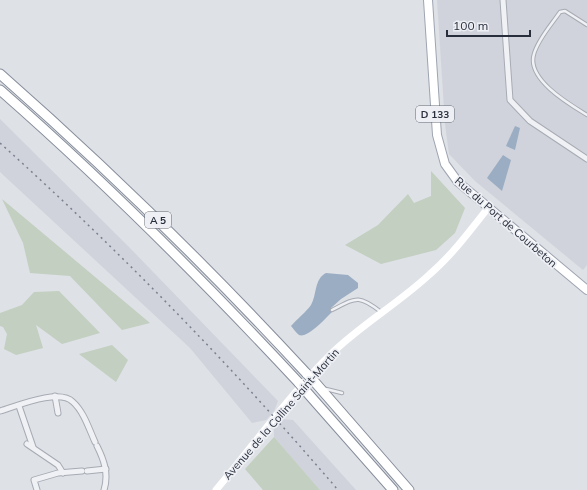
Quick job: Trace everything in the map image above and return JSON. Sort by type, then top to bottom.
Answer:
[{"type":"highway","name":"A 5","points":[[0,74],[81,147],[155,217],[242,305],[310,377],[409,490]]},
{"type":"highway","name":"A 5","points":[[0,90],[71,154],[149,228],[233,312],[302,386],[393,490]]},
{"type":"main road","name":"Rue du Port de Courbeton","points":[[428,0],[436,123],[440,151],[452,174],[488,208],[587,290]]},
{"type":"street","points":[[503,0],[510,100],[530,121],[587,159]]},
{"type":"street","name":"Avenue de la Colline Saint-Martin","points":[[216,490],[317,369],[346,341],[439,266],[488,208]]},
{"type":"street","points":[[55,396],[58,413]]},
{"type":"street","points":[[0,411],[55,396],[64,396],[72,400],[78,408],[103,458],[106,469],[104,490]]},
{"type":"street","points":[[19,406],[33,448]]},
{"type":"street","points":[[27,444],[58,464],[63,473]]},
{"type":"street","points":[[37,490],[34,480],[63,473],[106,469]]},
{"type":"lane","points":[[587,25],[565,10],[560,12],[535,49],[532,62],[535,72],[548,87],[564,101],[587,115]]},
{"type":"lane","points":[[332,310],[352,300],[359,299],[366,300],[381,312]]},
{"type":"lane","points":[[319,388],[342,393]]},
{"type":"shaded area","points":[[437,0],[587,0],[587,265],[583,270],[475,181],[449,154],[445,124]]},
{"type":"shaded area","points":[[0,119],[128,246],[278,401],[274,411],[266,420],[252,423],[190,348],[0,172]]},
{"type":"shaded area","points":[[282,419],[293,420],[356,490],[320,490],[274,437],[274,429]]},
{"type":"green space","points":[[431,171],[465,208],[455,233],[436,250],[381,264],[345,245],[378,225],[408,194],[414,203],[431,196]]},
{"type":"green space","points":[[2,199],[150,323],[122,330],[70,276],[30,273],[23,243]]},
{"type":"green space","points":[[59,291],[100,333],[62,344],[36,325],[43,348],[16,355],[4,349],[7,334],[3,327],[0,326],[0,313],[22,305],[34,292]]},
{"type":"green space","points":[[112,345],[128,360],[116,382],[79,354]]},
{"type":"green space","points":[[274,437],[320,490],[263,490],[245,469]]},
{"type":"water","points":[[515,126],[520,128],[515,150],[506,146]]},
{"type":"water","points":[[503,155],[511,160],[502,191],[487,178]]},
{"type":"water","points":[[326,273],[348,275],[358,283],[358,288],[341,299],[331,308],[332,312],[312,331],[307,334],[299,335],[291,326],[311,305],[319,279]]},
{"type":"railway","points":[[0,143],[89,225],[175,311],[258,399],[338,490]]}]
